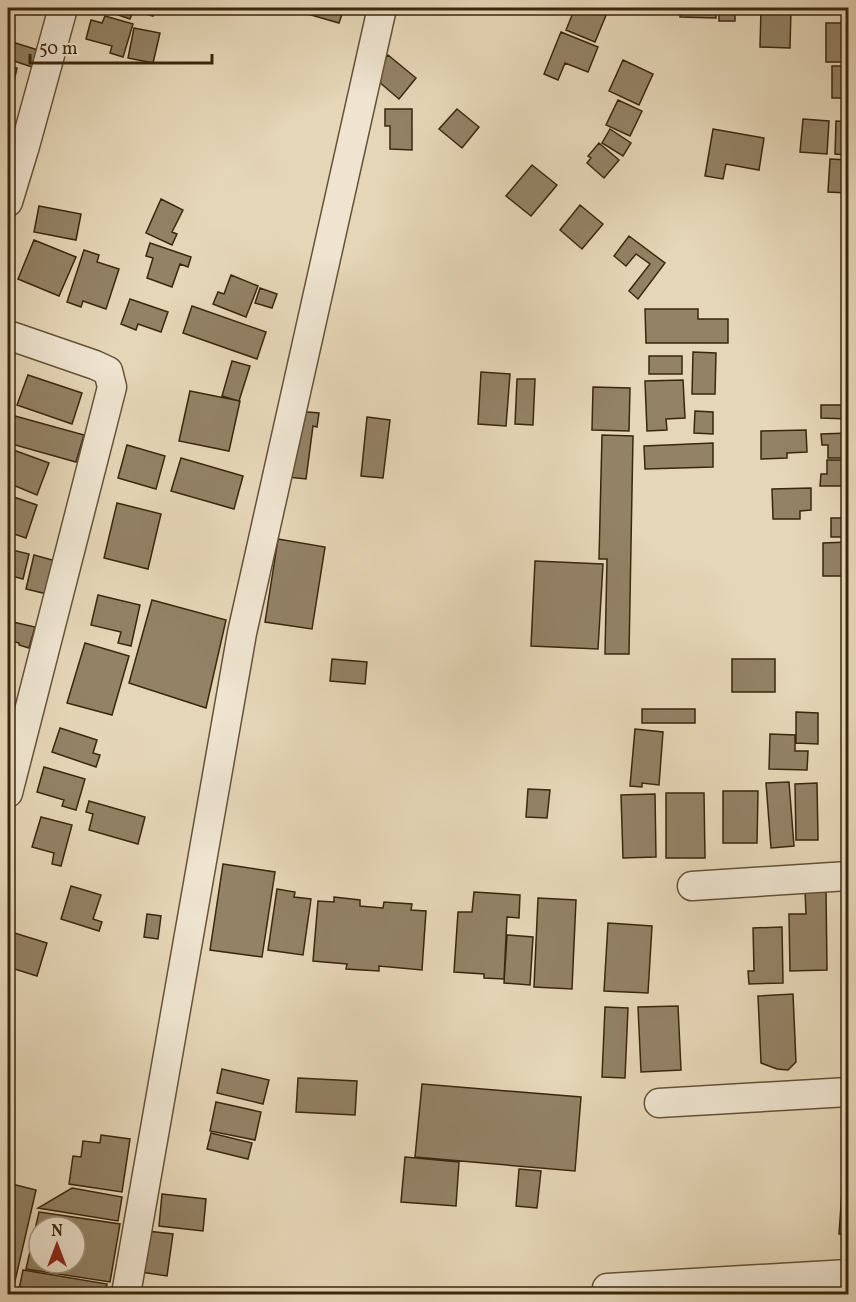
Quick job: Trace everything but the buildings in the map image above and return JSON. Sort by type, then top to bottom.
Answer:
[{"type":"street","points":[[8,202],[26,146],[63,8]]},
{"type":"street","points":[[126,1294],[242,633],[382,8]]},
{"type":"street","points":[[8,335],[108,371],[112,387],[8,793]]},
{"type":"street","points":[[692,886],[849,876]]},
{"type":"street","points":[[659,1103],[849,1092]]},
{"type":"street","points":[[607,1288],[849,1274]]}]
